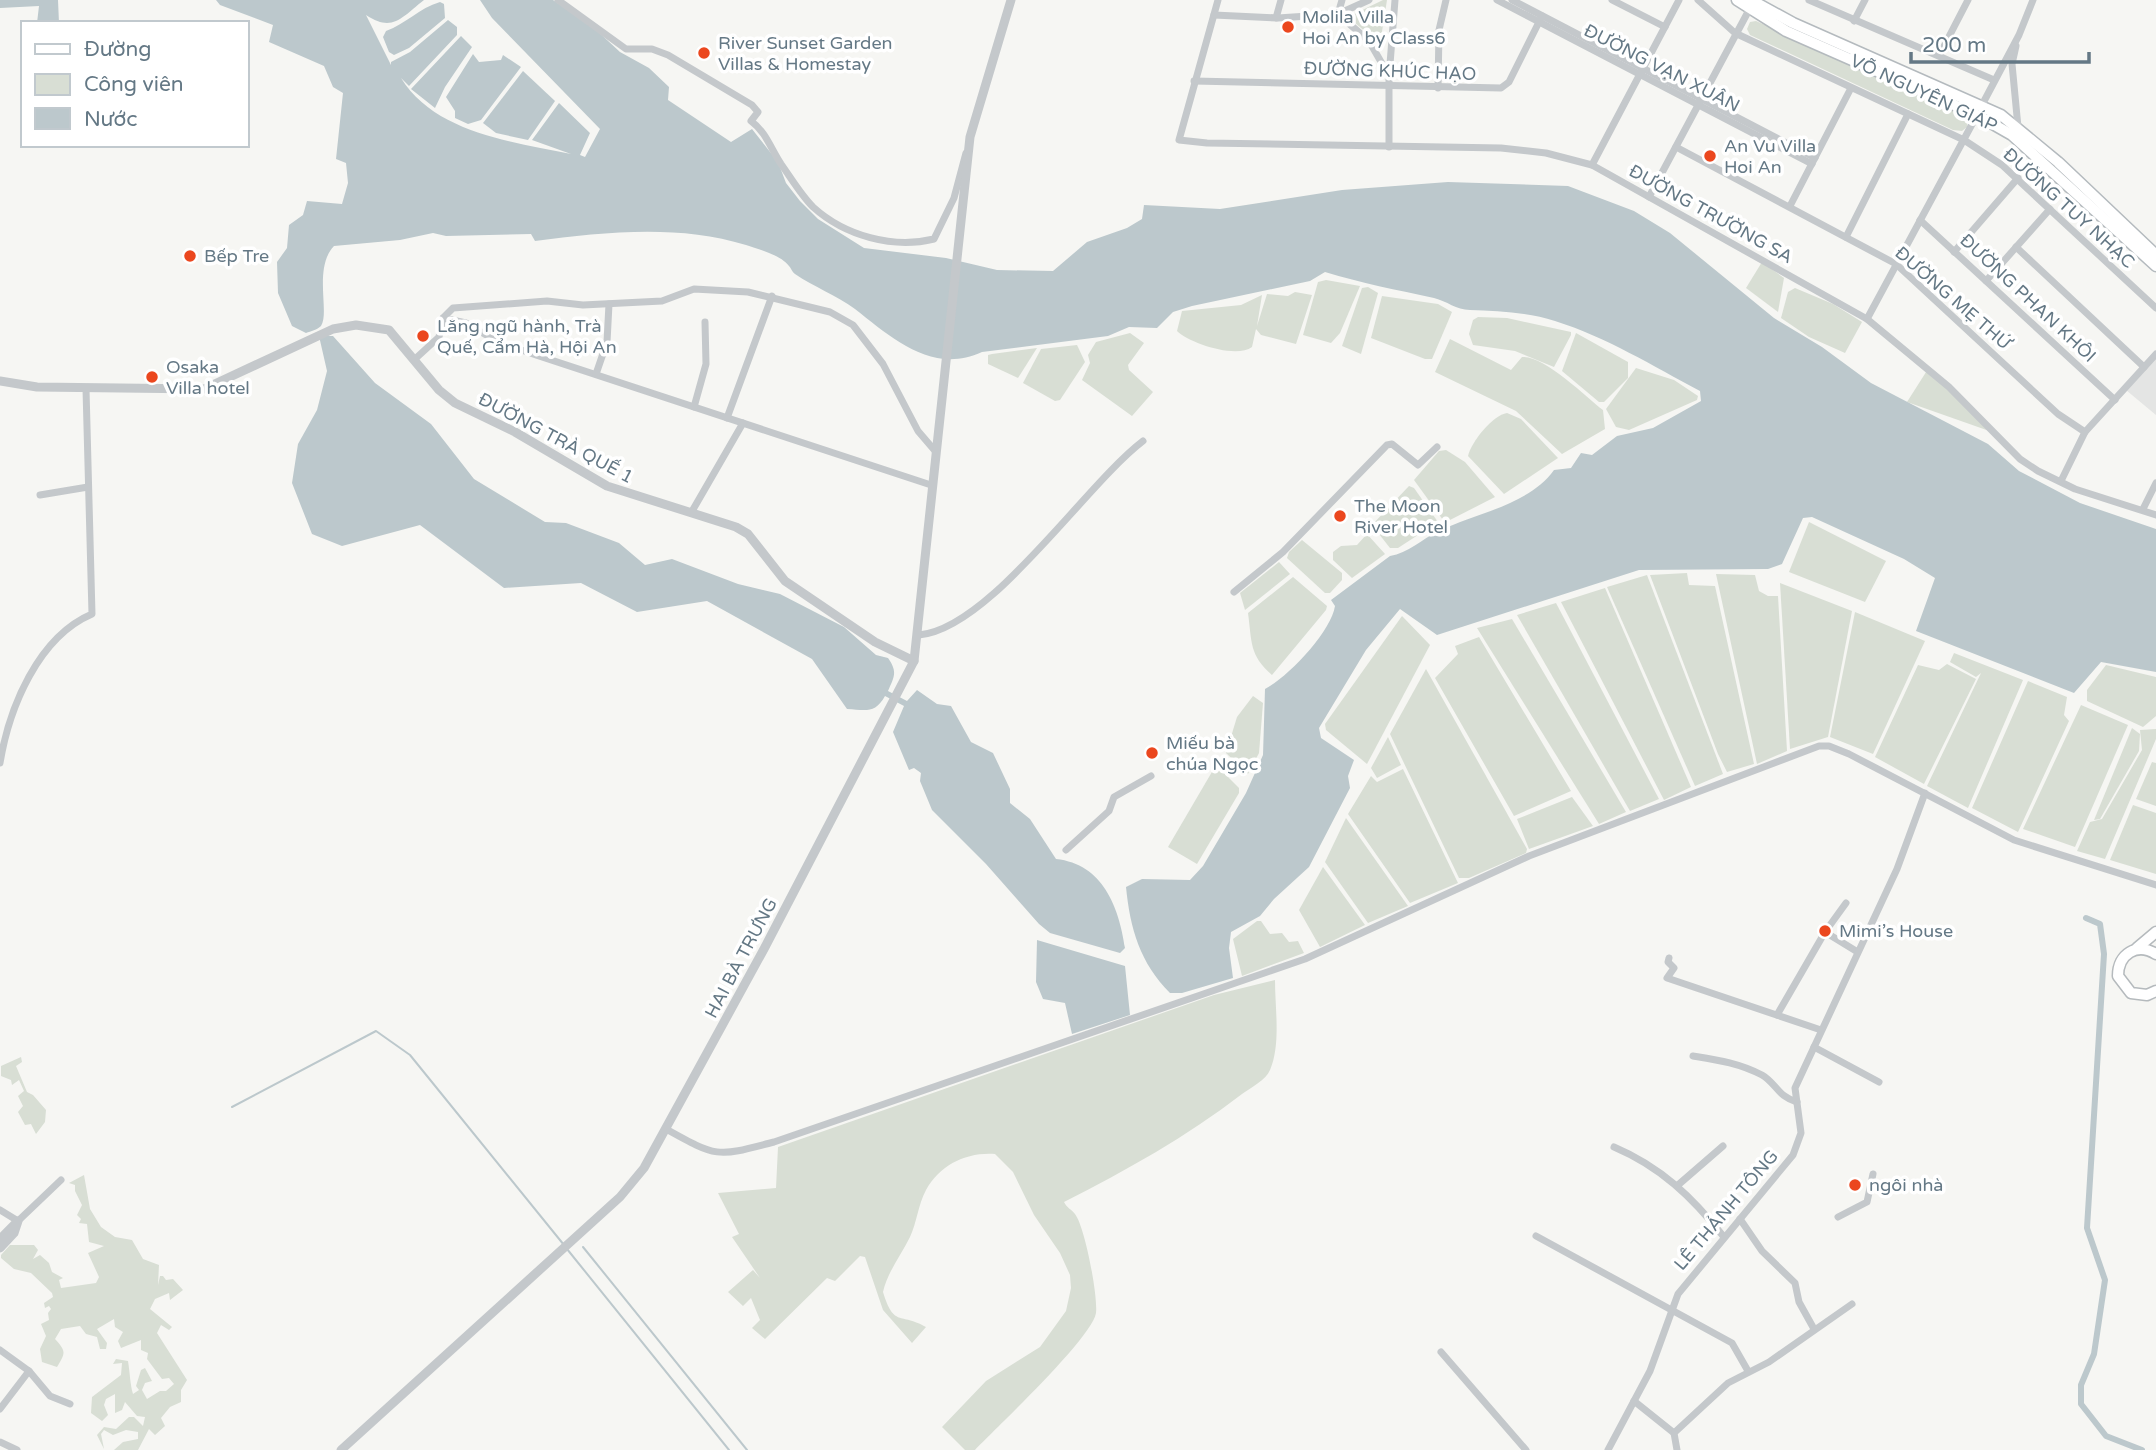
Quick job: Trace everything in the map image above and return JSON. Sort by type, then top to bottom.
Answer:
[{"type":"main road","name":"VÕ NGUYÊN GIÁP","points":[[1737,0],[1752,3],[1786,31],[2018,127],[2156,255]]},
{"type":"main road","name":"VÕ NGUYÊN GIÁP","points":[[1979,110],[2025,144],[2156,266]]},
{"type":"main road","points":[[2153,994],[2131,993],[2120,983],[2121,961],[2156,932]]},
{"type":"main road","points":[[2131,951],[2146,949],[2156,954]]},
{"type":"street","points":[[558,0],[626,49],[652,49],[668,55],[752,105],[758,112],[751,121],[762,129],[805,197],[827,217],[856,233],[902,243],[934,239],[954,198],[977,106],[1011,0]]},
{"type":"street","points":[[1194,81],[1218,0]]},
{"type":"street","points":[[1276,18],[1281,0]]},
{"type":"street","points":[[1338,14],[1342,0]]},
{"type":"street","points":[[1214,15],[1276,18],[1338,14],[1369,0]]},
{"type":"street","points":[[1389,147],[1389,76],[1395,0]]},
{"type":"street","points":[[1438,88],[1440,30],[1446,0]]},
{"type":"street","name":"ĐƯỜNG VẠN XUÂN","points":[[1497,0],[1642,70],[1813,161]]},
{"type":"street","name":"ĐƯỜNG VẠN XUÂN","points":[[1511,0],[1540,19]]},
{"type":"street","points":[[1612,0],[1665,27]]},
{"type":"street","points":[[1592,164],[1679,0]]},
{"type":"street","name":"ĐƯỜNG TUY NHẠC","points":[[1698,0],[1735,33],[1964,140],[2018,178],[2156,308]]},
{"type":"street","points":[[1811,0],[1940,54],[1994,80]]},
{"type":"street","points":[[1854,20],[1865,0]]},
{"type":"street","points":[[1940,54],[1968,0]]},
{"type":"street","points":[[1867,319],[1964,140],[2033,0]]},
{"type":"street","points":[[1649,197],[1752,3]]},
{"type":"street","points":[[1338,14],[1369,41],[1389,76]]},
{"type":"street","name":"ĐƯỜNG KHÚC HẠO","points":[[1194,81],[1501,88],[1509,82],[1540,19]]},
{"type":"street","points":[[2018,35],[2012,64],[2018,127]]},
{"type":"street","name":"ĐƯỜNG TRƯỜNG SA","points":[[1194,81],[1179,140],[1207,143],[1501,148],[1546,153],[1592,164],[1867,319],[1949,387],[2020,459],[2038,471],[2082,492],[2156,515]]},
{"type":"street","points":[[1790,206],[1851,88]]},
{"type":"street","points":[[1846,237],[1908,114]]},
{"type":"street","name":"HAI BÀ TRƯNG","points":[[341,1450],[620,1197],[644,1168],[914,661],[919,635],[931,485],[947,362],[969,146]]},
{"type":"street","name":"ĐƯỜNG MẸ THỨ","points":[[1676,147],[1896,264],[2059,415],[2085,432]]},
{"type":"street","points":[[1954,252],[2018,178]]},
{"type":"street","points":[[1986,281],[2050,209]]},
{"type":"street","name":"ĐƯỜNG PHAN KHÔI","points":[[1920,220],[2115,400]]},
{"type":"street","points":[[2016,247],[2144,367]]},
{"type":"street","points":[[415,359],[439,337],[443,318],[453,308],[547,301],[609,304],[662,301],[694,289],[772,296],[830,312],[853,325],[883,364],[918,430],[936,452]]},
{"type":"street","points":[[727,418],[772,296]]},
{"type":"street","points":[[596,374],[607,342],[609,304]]},
{"type":"street","points":[[443,318],[466,323],[498,342],[931,485]]},
{"type":"street","points":[[694,407],[706,364],[705,322]]},
{"type":"street","name":"ĐƯỜNG TRÀ QUẾ 1","points":[[86,389],[204,389],[333,328],[356,325],[389,330],[439,390],[454,402],[514,432],[607,486],[736,527],[748,534],[785,581],[875,642],[914,661]]},
{"type":"street","points":[[2061,481],[2085,432],[2156,354]]},
{"type":"street","points":[[0,381],[25,387],[86,389],[92,614],[73,622],[21,688],[0,763]]},
{"type":"street","points":[[691,513],[743,423]]},
{"type":"street","points":[[919,635],[955,623],[997,592],[1093,493],[1113,466],[1143,441]]},
{"type":"street","points":[[1234,592],[1283,552],[1387,445],[1392,444],[1418,466],[1437,447]]},
{"type":"street","points":[[2143,509],[2156,483]]},
{"type":"street","points":[[40,495],[88,487]]},
{"type":"street","points":[[666,1129],[711,1153],[729,1154],[774,1142],[1281,968],[1529,856],[1819,746],[1829,746],[1849,754],[2014,840],[2156,885]]},
{"type":"street","points":[[1066,850],[1109,811],[1114,797],[1151,776]]},
{"type":"street","name":"LÊ THÁNH TÔNG","points":[[1608,1450],[1650,1371],[1678,1294],[1793,1155],[1801,1133],[1795,1088],[1856,951],[1897,869],[1925,793]]},
{"type":"street","points":[[1777,1015],[1825,932],[1846,903]]},
{"type":"street","points":[[1825,932],[1856,951]]},
{"type":"street","points":[[1669,958],[1668,962],[1674,968],[1667,978],[1821,1030]]},
{"type":"street","points":[[1814,1047],[1880,1082]]},
{"type":"street","points":[[1693,1056],[1729,1060],[1739,1068],[1762,1075],[1779,1093],[1797,1102]]},
{"type":"street","points":[[1678,1185],[1723,1146]]},
{"type":"street","points":[[1614,1147],[1637,1157],[1678,1185],[1724,1237]]},
{"type":"street","points":[[1838,1217],[1867,1202],[1873,1174]]},
{"type":"street","points":[[0,1239],[61,1180]]},
{"type":"street","points":[[0,1210],[18,1220]]},
{"type":"street","points":[[1740,1219],[1762,1251],[1795,1283],[1798,1301],[1814,1329]]},
{"type":"street","points":[[0,1248],[14,1233],[18,1220]]},
{"type":"street","points":[[1536,1236],[1673,1308],[1732,1343],[1748,1371]]},
{"type":"street","points":[[1674,1433],[1728,1382],[1769,1362],[1852,1304]]},
{"type":"street","points":[[0,1350],[29,1371],[50,1396],[70,1404]]},
{"type":"street","points":[[1441,1352],[1526,1450]]},
{"type":"street","points":[[0,1409],[29,1371]]},
{"type":"street","points":[[1634,1401],[1674,1433],[1677,1450]]},
{"type":"street","points":[[0,1442],[16,1450]]},
{"type":"shaded area","points":[[2156,356],[2156,415],[2126,390]]},
{"type":"green space","points":[[1387,0],[1380,44],[1348,17]]},
{"type":"green space","points":[[1756,21],[1963,113],[1968,119],[1967,127],[1962,131],[1953,130],[1750,35],[1747,29],[1750,22]]},
{"type":"green space","points":[[1762,262],[1784,278],[1778,312],[1746,288]]},
{"type":"green space","points":[[1326,280],[1360,286],[1340,333],[1331,343],[1303,335],[1318,282]]},
{"type":"green space","points":[[1368,287],[1378,293],[1361,354],[1342,346],[1362,288]]},
{"type":"green space","points":[[1795,288],[1833,304],[1862,322],[1845,353],[1809,337],[1781,318],[1788,292]]},
{"type":"green space","points":[[1295,292],[1312,295],[1296,344],[1261,335],[1256,329],[1252,347],[1245,350],[1224,350],[1192,340],[1177,331],[1182,311],[1241,305],[1262,295],[1257,326],[1267,294],[1288,296]]},
{"type":"green space","points":[[1382,296],[1438,304],[1452,312],[1432,359],[1425,359],[1371,338]]},
{"type":"green space","points":[[1478,317],[1507,318],[1571,332],[1571,335],[1554,367],[1515,351],[1473,345],[1469,334],[1473,320]]},
{"type":"green space","points":[[1130,333],[1144,343],[1128,365],[1129,370],[1153,392],[1132,416],[1082,380],[1090,363],[1088,355],[1096,342]]},
{"type":"green space","points":[[1576,333],[1628,362],[1628,378],[1604,402],[1599,402],[1562,371]]},
{"type":"green space","points":[[1450,339],[1511,370],[1522,357],[1531,358],[1553,369],[1603,410],[1605,429],[1562,454],[1516,411],[1435,372]]},
{"type":"green space","points":[[1077,345],[1085,362],[1060,400],[1055,401],[1023,383],[1041,349]]},
{"type":"green space","points":[[1037,348],[1018,378],[988,364],[988,355]]},
{"type":"green space","points":[[1636,368],[1674,380],[1698,396],[1697,400],[1629,430],[1616,427],[1606,409]]},
{"type":"green space","points":[[1928,369],[1995,433],[1907,402]]},
{"type":"green space","points":[[1507,413],[1521,419],[1558,458],[1504,494],[1468,456],[1483,430]]},
{"type":"green space","points":[[1446,450],[1465,462],[1495,497],[1448,521],[1443,520],[1414,480],[1439,451]]},
{"type":"green space","points":[[1409,486],[1414,488],[1438,522],[1398,548],[1390,548],[1372,525]]},
{"type":"green space","points":[[1809,522],[1886,561],[1865,602],[1789,572]]},
{"type":"green space","points":[[1367,534],[1385,554],[1352,578],[1333,560],[1333,552],[1341,546],[1357,545]]},
{"type":"green space","points":[[1302,540],[1342,573],[1342,580],[1330,593],[1325,593],[1287,558],[1289,552]]},
{"type":"green space","points":[[1279,562],[1290,574],[1245,610],[1240,593]]},
{"type":"green space","points":[[1687,573],[1689,585],[1715,586],[1754,764],[1727,772],[1650,575]]},
{"type":"green space","points":[[1716,574],[1755,575],[1759,591],[1768,596],[1778,596],[1787,751],[1757,764]]},
{"type":"green space","points":[[1647,575],[1723,774],[1695,786],[1607,587]]},
{"type":"green space","points":[[1293,577],[1327,606],[1272,675],[1255,654],[1248,613]]},
{"type":"green space","points":[[1780,583],[1852,611],[1828,737],[1790,749]]},
{"type":"green space","points":[[1605,588],[1691,787],[1664,800],[1561,602]]},
{"type":"green space","points":[[1556,603],[1659,799],[1630,811],[1517,615]]},
{"type":"green space","points":[[1855,612],[1925,641],[1873,754],[1830,737]]},
{"type":"green space","points":[[1402,616],[1430,645],[1367,764],[1326,730],[1325,724]]},
{"type":"green space","points":[[1512,619],[1626,812],[1599,824],[1477,628]]},
{"type":"green space","points":[[1479,637],[1571,791],[1514,816],[1435,678],[1458,654],[1455,646]]},
{"type":"green space","points":[[1954,653],[2023,680],[1968,808],[1927,786],[1981,673],[1976,677],[1950,662]]},
{"type":"green space","points":[[1947,664],[1976,679],[1924,784],[1875,757],[1918,665],[1939,670]]},
{"type":"green space","points":[[2106,665],[2156,677],[2156,716],[2143,727],[2087,701],[2087,690]]},
{"type":"green space","points":[[1426,669],[1527,849],[1526,853],[1469,878],[1459,878],[1390,734]]},
{"type":"green space","points":[[2028,681],[2067,697],[2064,715],[2069,721],[2018,832],[1972,808]]},
{"type":"green space","points":[[1253,696],[1263,703],[1259,753],[1248,774],[1226,753],[1237,717]]},
{"type":"green space","points":[[2081,705],[2128,725],[2075,847],[2023,829]]},
{"type":"green space","points":[[2132,728],[2140,734],[2139,751],[2100,819],[2094,820]]},
{"type":"green space","points":[[2156,729],[2156,739],[2105,859],[2077,851],[2090,822],[2102,819],[2142,750],[2140,730]]},
{"type":"green space","points":[[1388,737],[1401,765],[1377,778],[1371,768]]},
{"type":"green space","points":[[2152,762],[2156,763],[2156,806],[2136,799]]},
{"type":"green space","points":[[1216,765],[1239,788],[1239,793],[1197,864],[1168,847]]},
{"type":"green space","points":[[1403,769],[1458,883],[1410,903],[1348,814],[1371,776],[1377,782]]},
{"type":"green space","points":[[1572,797],[1593,826],[1529,849],[1517,819]]},
{"type":"green space","points":[[2133,805],[2156,813],[2156,874],[2110,860]]},
{"type":"green space","points":[[1346,818],[1408,906],[1368,923],[1325,862]]},
{"type":"green space","points":[[1323,867],[1365,925],[1320,947],[1299,910]]},
{"type":"green space","points":[[1257,921],[1261,921],[1270,934],[1282,933],[1289,942],[1298,941],[1304,953],[1242,976],[1233,939]]},
{"type":"green space","points":[[1275,980],[1275,1049],[1270,1070],[1265,1077],[1178,1139],[1064,1202],[1075,1214],[1083,1233],[1093,1278],[1096,1313],[1091,1325],[1062,1361],[975,1450],[965,1450],[942,1427],[986,1381],[1040,1347],[1066,1311],[1071,1288],[1070,1275],[1060,1253],[1034,1215],[1013,1172],[995,1154],[974,1155],[946,1167],[932,1181],[923,1196],[910,1237],[883,1292],[895,1315],[926,1327],[912,1343],[883,1310],[865,1257],[860,1256],[835,1281],[827,1278],[765,1339],[752,1328],[760,1320],[751,1298],[743,1306],[728,1292],[753,1270],[760,1278],[732,1237],[739,1234],[718,1193],[776,1188],[778,1147],[1214,995]]},
{"type":"green space","points":[[21,1057],[22,1062],[16,1066],[27,1092],[46,1110],[45,1122],[36,1134],[31,1124],[25,1125],[18,1112],[23,1106],[18,1096],[24,1091],[19,1080],[12,1085],[11,1080],[1,1076],[1,1066]]},
{"type":"green space","points":[[84,1175],[90,1209],[101,1227],[115,1237],[132,1240],[143,1259],[159,1265],[158,1285],[160,1276],[163,1276],[166,1280],[173,1279],[183,1290],[170,1300],[169,1293],[155,1299],[150,1309],[172,1327],[169,1330],[161,1325],[157,1333],[187,1380],[181,1390],[181,1402],[170,1407],[161,1418],[165,1426],[155,1435],[149,1429],[138,1450],[114,1450],[123,1442],[138,1439],[138,1432],[126,1430],[113,1435],[104,1430],[101,1434],[104,1449],[97,1435],[104,1427],[116,1429],[129,1417],[134,1417],[143,1426],[145,1417],[137,1416],[125,1402],[122,1410],[115,1413],[115,1394],[106,1399],[104,1405],[108,1415],[102,1421],[91,1413],[92,1397],[121,1375],[122,1363],[113,1364],[116,1359],[128,1361],[133,1394],[139,1390],[136,1386],[141,1370],[145,1368],[152,1381],[145,1383],[142,1390],[147,1399],[160,1391],[166,1391],[174,1384],[169,1378],[162,1379],[147,1359],[148,1353],[141,1350],[141,1340],[121,1348],[118,1341],[123,1332],[115,1327],[114,1319],[97,1329],[107,1343],[106,1349],[100,1349],[97,1337],[86,1334],[80,1326],[61,1329],[55,1339],[63,1350],[60,1362],[57,1367],[42,1362],[40,1349],[46,1336],[41,1324],[49,1320],[48,1313],[51,1309],[49,1306],[45,1308],[44,1303],[53,1297],[52,1293],[31,1273],[14,1269],[1,1258],[10,1245],[34,1245],[38,1250],[33,1259],[40,1255],[49,1263],[52,1272],[63,1278],[59,1280],[61,1288],[96,1283],[99,1277],[88,1253],[104,1246],[89,1242],[87,1224],[79,1223],[81,1219],[77,1215],[82,1205],[75,1185],[69,1183]]},
{"type":"water","points":[[0,0],[58,0],[59,21],[37,21],[39,6],[0,8]]},
{"type":"water","points":[[216,0],[424,0],[403,17],[390,23],[383,23],[366,15],[391,65],[391,62],[410,52],[448,20],[457,27],[457,35],[409,86],[401,78],[416,97],[454,123],[477,132],[571,154],[532,140],[559,103],[590,133],[580,155],[585,157],[600,129],[492,18],[480,0],[553,0],[593,27],[620,52],[649,68],[669,87],[668,100],[731,142],[752,129],[778,162],[786,183],[800,201],[818,219],[864,248],[946,258],[997,270],[1053,271],[1087,242],[1127,228],[1142,219],[1144,205],[1220,209],[1342,190],[1448,182],[1568,186],[1634,211],[1670,233],[1774,318],[1822,347],[1871,383],[1988,444],[2019,471],[2080,503],[2156,529],[2156,672],[2101,662],[2074,693],[1916,631],[1935,578],[1904,559],[1812,517],[1803,518],[1782,564],[1768,569],[1639,570],[1437,635],[1400,609],[1366,650],[1319,728],[1321,738],[1354,760],[1348,776],[1350,788],[1309,867],[1274,899],[1260,916],[1231,932],[1229,948],[1233,978],[1182,993],[1170,993],[1151,970],[1138,944],[1130,917],[1126,887],[1142,879],[1190,880],[1203,866],[1246,793],[1263,755],[1265,689],[1285,675],[1317,641],[1332,617],[1335,606],[1331,600],[1390,556],[1409,549],[1439,531],[1501,507],[1531,492],[1554,470],[1571,468],[1581,453],[1592,455],[1617,436],[1653,428],[1701,401],[1700,391],[1611,344],[1555,321],[1523,314],[1465,310],[1434,298],[1325,272],[1310,281],[1173,312],[1157,328],[1129,327],[1108,336],[946,359],[914,350],[898,341],[848,304],[795,274],[785,262],[775,256],[720,238],[668,232],[614,233],[535,241],[531,234],[446,236],[433,233],[400,240],[334,246],[324,266],[323,320],[321,326],[306,333],[292,326],[278,293],[277,262],[287,248],[289,225],[303,215],[307,201],[342,204],[348,183],[346,163],[336,159],[343,93],[333,87],[324,66],[269,42],[273,25],[220,5]]},
{"type":"water","points":[[440,2],[444,4],[445,18],[409,48],[394,55],[389,52],[383,37],[386,31]]},
{"type":"water","points":[[461,36],[472,47],[445,87],[435,108],[411,89]]},
{"type":"water","points":[[473,54],[479,62],[501,60],[503,55],[521,67],[481,120],[468,124],[455,118],[455,111],[446,97]]},
{"type":"water","points":[[523,71],[555,101],[528,140],[496,133],[483,123]]},
{"type":"water","points":[[319,336],[333,336],[375,383],[431,424],[474,479],[545,522],[566,523],[619,543],[645,565],[672,559],[738,584],[780,594],[844,627],[876,655],[888,658],[894,674],[888,691],[907,701],[917,690],[937,704],[951,706],[971,742],[993,753],[1010,789],[1010,803],[1030,819],[1056,859],[1086,869],[1106,890],[1118,917],[1125,948],[1120,953],[1050,933],[932,810],[920,781],[921,773],[914,768],[909,770],[893,732],[904,706],[885,696],[874,708],[847,709],[812,659],[707,601],[637,612],[581,583],[504,588],[420,525],[342,546],[312,534],[292,483],[298,444],[317,410],[327,371]]},
{"type":"water","points":[[1037,940],[1125,966],[1130,1015],[1072,1034],[1065,1003],[1043,999],[1036,982]]},
{"type":"waterway","points":[[2086,918],[2100,924],[2104,954],[2087,1228],[2105,1280],[2094,1354],[2081,1385],[2081,1404],[2106,1436],[2142,1450]]},
{"type":"waterway","points":[[232,1107],[376,1031],[410,1055],[564,1245]]},
{"type":"waterway","points":[[583,1247],[747,1450]]},
{"type":"waterway","points":[[567,1249],[729,1450]]},
{"type":"place","name":"Molila Villa Hoi An by Class6","points":[[1288,27]]},
{"type":"place","name":"River Sunset Garden Villas & Homestay","points":[[704,53]]},
{"type":"place","name":"An Vu Villa Hoi An","points":[[1710,156]]},
{"type":"place","name":"Bếp Tre","points":[[190,256]]},
{"type":"place","name":"Lăng ngũ hành, Trà Quế, Cẩm Hà, Hội An","points":[[423,336]]},
{"type":"place","name":"Osaka Villa hotel","points":[[152,377]]},
{"type":"place","name":"The Moon River Hotel","points":[[1340,516]]},
{"type":"place","name":"Miếu bà chúa Ngọc","points":[[1152,753]]},
{"type":"place","name":"Mimi’s House","points":[[1825,931]]},
{"type":"place","name":"ngôi nhà","points":[[1855,1185]]}]
